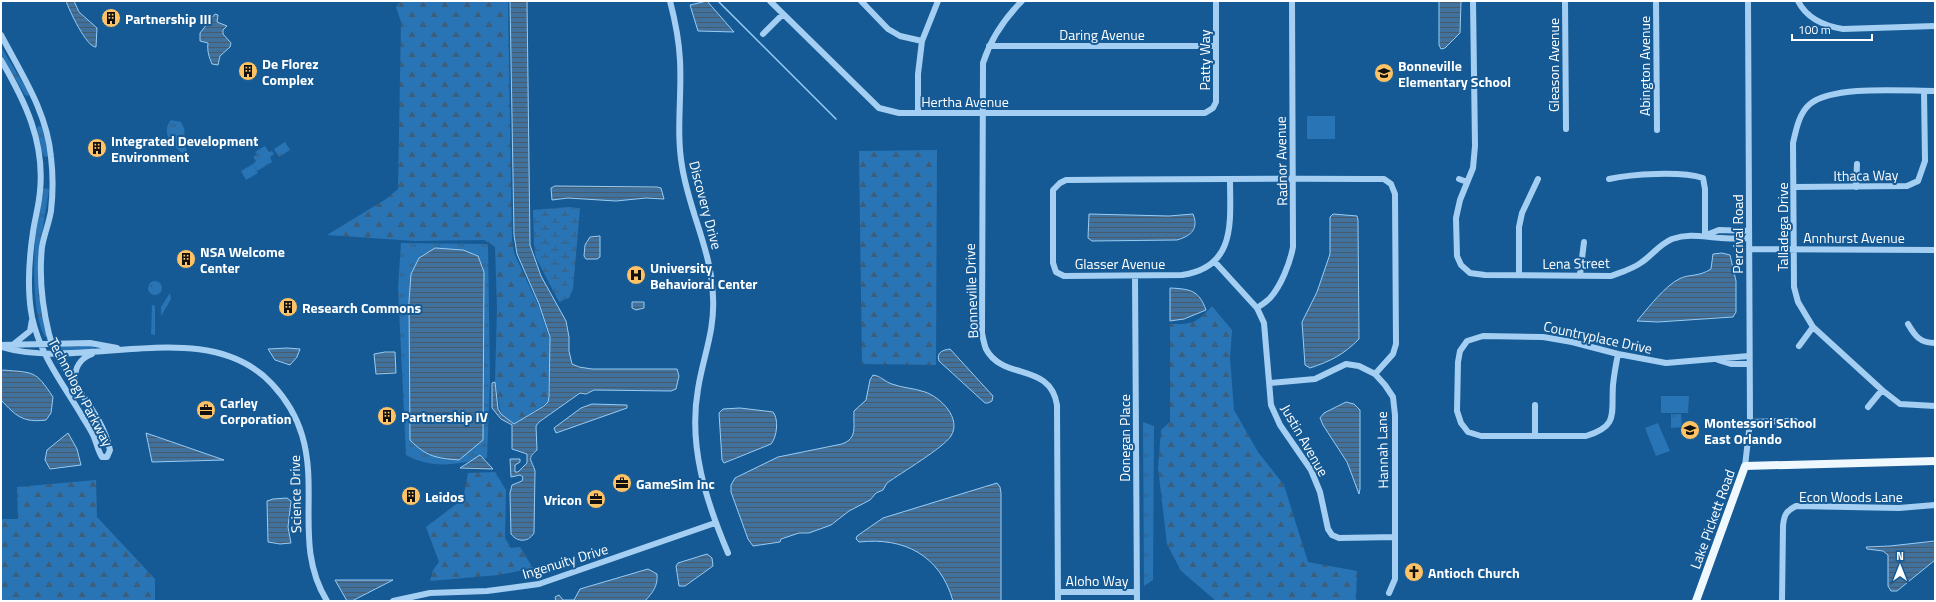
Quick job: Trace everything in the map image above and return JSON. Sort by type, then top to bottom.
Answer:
[{"type":"main road","name":"Lake Pickett Road","points":[[1696,601],[1745,466],[1935,461]]},
{"type":"street","name":"Discovery Drive","points":[[670,1],[680,61],[679,130],[682,166],[693,212],[713,278],[713,318],[711,336],[697,391],[695,419],[696,443],[701,476],[715,523],[728,553]]},
{"type":"street","name":"Hertha Avenue","points":[[770,1],[879,108],[899,113],[1205,113]]},
{"type":"street","points":[[861,1],[888,29],[900,36],[922,41]]},
{"type":"street","points":[[918,113],[918,74],[922,41],[938,1]]},
{"type":"street","name":"Bonneville Drive","points":[[1022,1],[1009,14],[989,46],[983,63],[981,113],[982,333],[986,348],[992,358],[1006,367],[1035,375],[1046,382],[1055,394],[1057,405],[1058,601]]},
{"type":"street","name":"Patty Way","points":[[1205,113],[1213,108],[1216,102],[1216,1]]},
{"type":"street","name":"Radnor Avenue","points":[[1257,308],[1270,298],[1290,262],[1294,242],[1292,1]]},
{"type":"street","name":"Lena Street","points":[[1473,1],[1475,146],[1473,168],[1460,200],[1456,218],[1457,256],[1461,265],[1470,273],[1485,275],[1611,276],[1628,271],[1642,262],[1657,248],[1671,240],[1686,236],[1749,238]]},
{"type":"street","name":"Gleason Avenue","points":[[1565,1],[1566,129]]},
{"type":"street","name":"Abington Avenue","points":[[1656,1],[1657,130]]},
{"type":"street","name":"Percival Road","points":[[1745,466],[1750,422],[1748,1]]},
{"type":"street","points":[[1798,1],[1810,17],[1828,27],[1843,29],[1935,26]]},
{"type":"street","points":[[763,34],[783,14]]},
{"type":"street","name":"Technology Parkway","points":[[1,35],[37,102],[46,129],[52,172],[51,212],[42,246],[41,277],[45,314],[52,343],[56,353],[102,427],[110,450],[107,457],[102,457],[92,432],[51,367],[40,343],[32,316],[30,277],[41,173],[38,146],[27,108],[1,60]]},
{"type":"street","name":"Daring Avenue","points":[[989,46],[1216,46]]},
{"type":"street","name":"Talladega Drive","points":[[1935,91],[1842,91],[1823,96],[1808,105],[1797,124],[1793,143],[1795,249],[1794,287],[1798,302],[1813,327],[1882,390],[1900,404],[1935,406]]},
{"type":"street","name":"Ithaca Way","points":[[1794,187],[1907,186],[1918,181],[1925,161],[1924,91]]},
{"type":"street","points":[[27,108],[37,102]]},
{"type":"street","points":[[1856,187],[1857,164]]},
{"type":"street","points":[[41,173],[52,172]]},
{"type":"street","points":[[1609,179],[1621,176],[1692,175],[1703,178],[1705,189],[1705,236]]},
{"type":"street","name":"Glasser Avenue","points":[[1230,179],[1229,236],[1223,250],[1214,261],[1194,273],[1135,276],[1064,276],[1056,272],[1053,263],[1053,190],[1060,183],[1066,180],[1293,178],[1384,179],[1391,184],[1395,194],[1396,344],[1393,354],[1374,374]]},
{"type":"street","points":[[1459,179],[1467,182]]},
{"type":"street","points":[[1519,275],[1518,227],[1522,213],[1538,179]]},
{"type":"street","name":"Lena Street","points":[[1705,236],[1719,230],[1749,231]]},
{"type":"street","points":[[1580,276],[1584,242]]},
{"type":"street","name":"Annhurst Avenue","points":[[1749,249],[1935,250]]},
{"type":"street","name":"Justin Avenue","points":[[1214,261],[1257,308],[1264,323],[1271,405],[1280,425],[1311,470],[1322,499],[1328,530],[1332,535],[1339,538],[1395,537]]},
{"type":"street","name":"Donegan Place","points":[[1135,276],[1137,601]]},
{"type":"street","points":[[15,344],[30,331],[32,316]]},
{"type":"street","points":[[1908,324],[1917,338],[1928,344],[1935,344]]},
{"type":"street","points":[[1799,346],[1813,327]]},
{"type":"street","name":"Countryplace Drive","points":[[1535,436],[1481,436],[1468,432],[1460,423],[1457,411],[1458,362],[1460,351],[1467,341],[1483,336],[1544,337],[1572,342],[1618,354],[1666,363],[1716,360],[1731,356],[1749,356]]},
{"type":"street","name":"Science Drive","points":[[1,346],[40,343],[90,343],[123,349]]},
{"type":"street","name":"Science Drive","points":[[1,346],[19,353],[97,353],[123,349],[187,348],[226,354],[262,373],[292,409],[306,447],[308,464],[309,552],[315,574],[327,601]]},
{"type":"street","points":[[75,384],[74,374],[79,364],[86,357],[97,353]]},
{"type":"street","points":[[1534,406],[1535,436],[1586,436],[1600,432],[1609,423],[1613,411],[1613,385],[1618,354]]},
{"type":"street","name":"Countryplace Drive","points":[[1716,360],[1731,364],[1749,364]]},
{"type":"street","name":"Hannah Lane","points":[[1270,383],[1315,379],[1346,364],[1359,366],[1374,374],[1386,385],[1393,397],[1395,416],[1395,580],[1389,593]]},
{"type":"street","points":[[1868,407],[1882,390]]},
{"type":"street","points":[[1750,422],[1795,421]]},
{"type":"street","name":"Econ Woods Lane","points":[[1782,601],[1783,526],[1784,515],[1789,509],[1796,506],[1899,508],[1935,505]]},
{"type":"street","name":"Ingenuity Drive","points":[[393,601],[430,593],[487,591],[539,584],[715,523]]},
{"type":"street","name":"Aloho Way","points":[[1058,592],[1137,592]]},
{"type":"green space","points":[[401,1],[508,1],[512,240],[514,253],[540,309],[550,341],[548,402],[514,424],[501,414],[495,382],[497,308],[495,247],[484,240],[415,241],[327,235],[386,199],[398,189],[401,22],[396,7]]},
{"type":"green space","points":[[1,47],[29,93],[28,96],[25,95],[1,54]]},
{"type":"green space","points":[[1307,116],[1335,116],[1335,139],[1307,139]]},
{"type":"green space","points":[[171,120],[181,122],[184,128],[187,156],[170,141],[167,131]]},
{"type":"green space","points":[[39,126],[42,127],[49,155],[47,157],[43,156],[37,128]]},
{"type":"green space","points":[[285,142],[290,150],[279,157],[274,149]]},
{"type":"green space","points":[[265,146],[269,152],[272,151],[274,154],[270,157],[272,162],[257,171],[253,164],[256,161],[253,157],[257,154],[255,152]]},
{"type":"green space","points":[[937,150],[936,365],[862,364],[859,151]]},
{"type":"green space","points":[[253,164],[258,173],[246,180],[241,171]]},
{"type":"green space","points":[[46,188],[49,190],[40,246],[39,263],[42,316],[47,336],[45,337],[38,315],[36,301],[34,286],[34,257],[36,232],[43,189]]},
{"type":"green space","points":[[569,207],[580,208],[573,289],[569,298],[559,302],[536,258],[534,247],[533,210]]},
{"type":"green space","points":[[401,243],[488,244],[490,382],[487,458],[455,464],[436,464],[416,460],[406,455],[398,288]]},
{"type":"green space","points":[[152,281],[158,281],[162,285],[162,291],[158,295],[152,295],[148,291],[148,285]]},
{"type":"green space","points":[[170,293],[171,299],[161,316],[161,307]]},
{"type":"green space","points":[[152,305],[155,306],[155,335],[151,334]]},
{"type":"green space","points":[[1212,306],[1232,330],[1230,358],[1234,410],[1258,452],[1284,485],[1308,562],[1357,571],[1356,601],[1216,601],[1181,571],[1167,544],[1158,468],[1161,430],[1170,422],[1170,324],[1194,322]]},
{"type":"green space","points":[[61,346],[93,346],[94,349],[62,351],[60,348]]},
{"type":"green space","points":[[1661,396],[1689,396],[1688,413],[1661,413]]},
{"type":"green space","points":[[1671,414],[1681,414],[1682,427],[1671,428]]},
{"type":"green space","points":[[1143,422],[1154,426],[1153,580],[1144,586]]},
{"type":"green space","points":[[1658,423],[1670,451],[1656,456],[1645,428]]},
{"type":"green space","points":[[495,472],[506,490],[505,538],[511,548],[520,547],[533,568],[499,575],[430,581],[433,570],[439,562],[426,527],[463,499],[468,473]]},
{"type":"green space","points":[[96,480],[97,517],[155,579],[155,601],[1,601],[1,519],[18,519],[17,487]]},
{"type":"shaded area","points":[[66,1],[74,1],[79,12],[97,28],[96,47],[92,46],[83,35],[74,20]]},
{"type":"shaded area","points":[[510,1],[527,1],[530,245],[541,276],[566,321],[572,364],[579,367],[592,369],[677,369],[679,376],[676,389],[671,391],[594,390],[586,394],[580,393],[539,422],[536,426],[537,450],[531,458],[535,471],[534,533],[526,540],[516,539],[511,534],[510,493],[512,485],[522,481],[523,477],[520,475],[511,477],[510,459],[520,459],[520,462],[515,465],[515,472],[518,472],[527,463],[527,454],[512,449],[512,425],[501,419],[492,408],[492,383],[495,382],[498,409],[501,414],[514,424],[544,406],[548,402],[549,397],[550,337],[539,304],[517,254],[514,235]]},
{"type":"shaded area","points":[[707,1],[734,32],[698,31],[690,5]]},
{"type":"shaded area","points":[[1439,1],[1461,1],[1460,33],[1445,48],[1441,49],[1439,45]]},
{"type":"shaded area","points":[[215,14],[218,15],[217,22],[227,26],[223,30],[223,34],[231,43],[230,47],[220,56],[218,65],[212,64],[208,54],[208,43],[200,41],[200,33]]},
{"type":"shaded area","points":[[555,186],[657,187],[661,188],[664,199],[646,198],[616,201],[568,198],[552,200],[551,188]]},
{"type":"shaded area","points":[[1089,214],[1169,216],[1193,214],[1195,224],[1190,234],[1177,240],[1092,241],[1088,238]]},
{"type":"shaded area","points":[[1333,214],[1357,216],[1358,220],[1359,339],[1336,357],[1310,368],[1305,365],[1302,322],[1317,292],[1330,254],[1330,217]]},
{"type":"shaded area","points":[[600,236],[600,257],[597,259],[586,259],[584,256],[585,245],[590,237]]},
{"type":"shaded area","points":[[435,248],[463,250],[478,256],[484,272],[483,440],[459,460],[432,456],[416,446],[410,440],[409,301],[411,274],[419,258]]},
{"type":"shaded area","points":[[1722,253],[1730,255],[1736,281],[1736,312],[1733,317],[1658,322],[1637,321],[1657,298],[1674,282],[1682,277],[1707,272],[1711,269],[1713,254]]},
{"type":"shaded area","points":[[1170,288],[1183,289],[1193,292],[1200,298],[1206,310],[1184,319],[1170,321]]},
{"type":"shaded area","points":[[632,302],[644,302],[644,308],[636,310],[632,308]]},
{"type":"shaded area","points":[[268,349],[300,349],[297,357],[290,365],[275,360]]},
{"type":"shaded area","points":[[950,349],[993,396],[992,401],[985,403],[939,361],[938,355],[943,351]]},
{"type":"shaded area","points":[[395,352],[396,373],[376,374],[374,354]]},
{"type":"shaded area","points":[[1,371],[33,374],[38,377],[53,397],[51,413],[46,420],[38,421],[20,417],[1,400]]},
{"type":"shaded area","points":[[873,375],[890,383],[925,392],[937,398],[952,415],[954,429],[951,436],[931,454],[887,483],[883,490],[876,493],[870,500],[849,511],[831,525],[809,533],[799,533],[781,539],[780,542],[753,546],[748,539],[731,492],[731,485],[735,478],[778,457],[847,442],[853,435],[854,431],[854,411],[866,400],[870,380]]},
{"type":"shaded area","points":[[1346,402],[1354,404],[1360,410],[1359,494],[1347,462],[1320,418],[1324,413]]},
{"type":"shaded area","points":[[592,404],[627,405],[627,408],[556,433],[554,428],[581,408]]},
{"type":"shaded area","points":[[740,408],[773,412],[777,423],[775,437],[771,444],[724,463],[722,460],[719,413],[723,409]]},
{"type":"shaded area","points":[[68,433],[77,449],[81,465],[50,469],[45,460],[47,450]]},
{"type":"shaded area","points":[[146,433],[224,460],[152,462]]},
{"type":"shaded area","points":[[480,455],[493,469],[460,468]]},
{"type":"shaded area","points":[[997,483],[1000,487],[1001,493],[1001,601],[953,601],[947,585],[939,572],[918,552],[905,546],[891,543],[875,541],[859,542],[856,539],[857,536],[883,518]]},
{"type":"shaded area","points":[[287,498],[291,501],[288,527],[291,543],[280,544],[268,542],[267,501]]},
{"type":"shaded area","points":[[1935,541],[1935,560],[1897,591],[1891,591],[1888,586],[1888,555],[1883,551],[1867,549],[1866,547],[1890,546]]},
{"type":"shaded area","points":[[707,554],[712,558],[713,566],[685,586],[679,586],[676,566],[678,563]]},
{"type":"shaded area","points":[[648,569],[657,574],[657,582],[654,589],[645,601],[556,601],[555,597],[559,595],[563,600],[574,600],[580,589]]},
{"type":"shaded area","points":[[335,580],[393,580],[352,601],[347,601]]},
{"type":"waterway","points":[[718,1],[836,119]]},
{"type":"place","name":"Partnership III","points":[[111,18]]},
{"type":"place","name":"De Florez Complex","points":[[248,71]]},
{"type":"place","name":"Bonneville Elementary School","points":[[1384,73]]},
{"type":"place","name":"Integrated Development Environment","points":[[97,148]]},
{"type":"place","name":"NSA Welcome Center","points":[[186,259]]},
{"type":"place","name":"University Behavioral Center","points":[[636,275]]},
{"type":"place","name":"Research Commons","points":[[288,307]]},
{"type":"place","name":"Carley Corporation","points":[[206,410]]},
{"type":"place","name":"Partnership IV","points":[[387,416]]},
{"type":"place","name":"Montessori School East Orlando","points":[[1690,430]]},
{"type":"place","name":"GameSim Inc","points":[[622,483]]},
{"type":"place","name":"Leidos","points":[[411,496]]},
{"type":"place","name":"Vricon","points":[[596,499]]},
{"type":"place","name":"Antioch Church","points":[[1414,572]]}]
